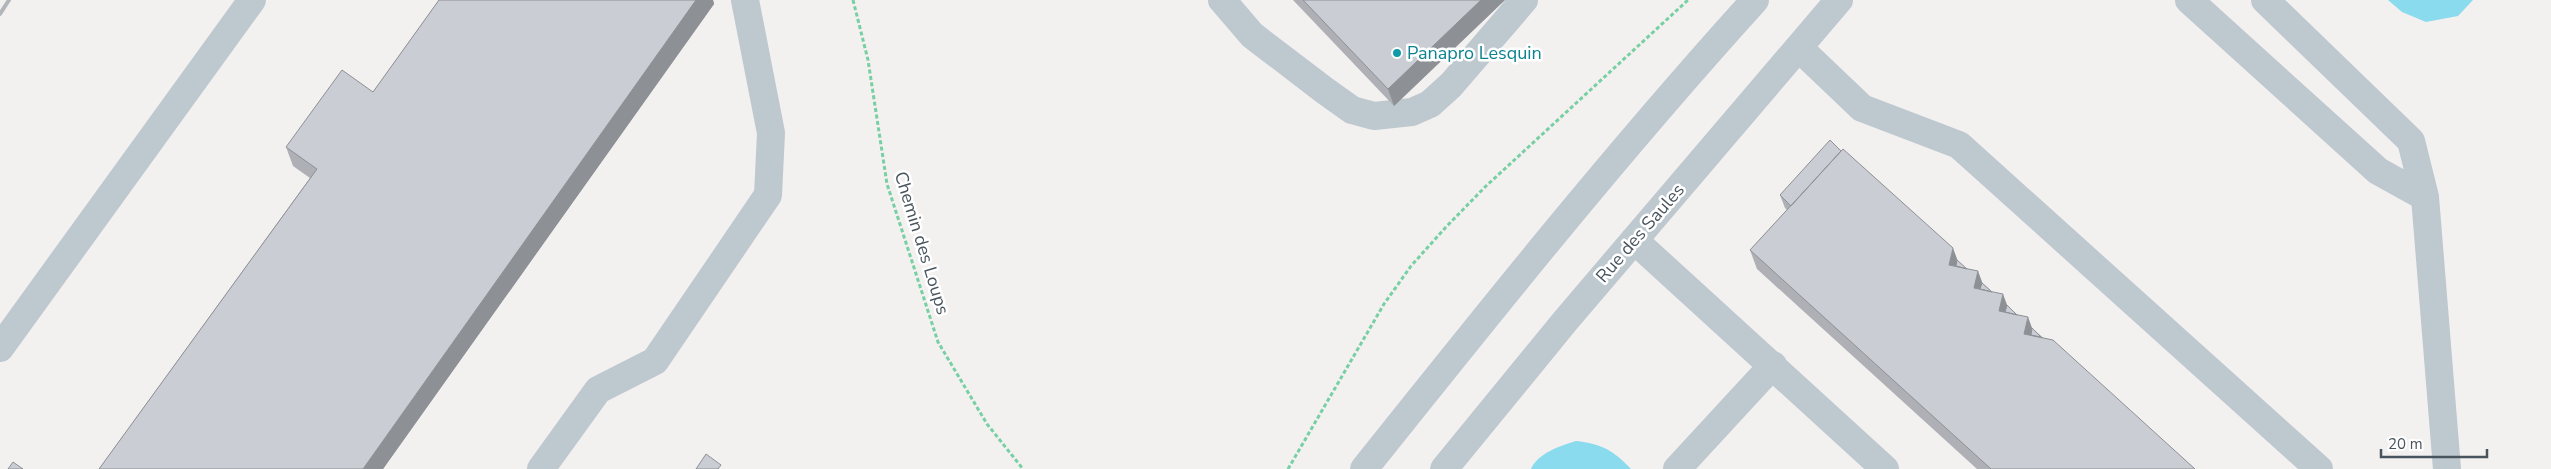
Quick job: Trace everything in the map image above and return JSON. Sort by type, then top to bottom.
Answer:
[{"type":"street","points":[[0,348],[252,0]]},
{"type":"street","points":[[541,469],[598,390],[655,361],[768,195],[771,132],[745,0]]},
{"type":"street","points":[[1222,0],[1252,35],[1324,90],[1352,110],[1374,116],[1412,112],[1430,104],[1451,85],[1524,0]]},
{"type":"street","points":[[1364,469],[1520,273],[1645,124],[1755,0]]},
{"type":"street","name":"Rue des Saules","points":[[1444,469],[1634,240],[1839,0]]},
{"type":"street","points":[[2189,0],[2378,171],[2426,197]]},
{"type":"street","points":[[2265,0],[2411,141],[2426,197],[2447,469]]},
{"type":"street","points":[[1799,48],[1862,108],[1959,145],[2319,469]]},
{"type":"street","points":[[1634,240],[1885,469]]},
{"type":"street","points":[[1677,469],[1773,365]]},
{"type":"path","name":"Chemin des Loups","points":[[853,0],[868,60],[887,184],[938,342],[987,424],[1023,469]]},
{"type":"path","points":[[1288,469],[1384,304],[1411,266],[1446,226],[1485,187],[1688,0]]},
{"type":"water","points":[[2388,0],[2473,0],[2458,16],[2426,22],[2402,12]]},
{"type":"water","points":[[1576,441],[1606,449],[1631,469],[1531,469],[1534,463],[1544,454]]},
{"type":"building","points":[[439,0],[696,0],[363,469],[99,469],[317,169],[286,147],[342,70],[373,92]]},
{"type":"building","name":"Panapro Lesquin","points":[[1303,0],[1481,0],[1388,89]]},
{"type":"building","points":[[1830,140],[1841,151],[1791,206],[1780,195]]},
{"type":"building","points":[[1843,149],[1953,248],[1949,265],[1978,271],[1974,288],[2003,294],[1999,311],[2028,317],[2024,334],[2053,340],[2195,469],[1991,469],[1750,250]]},
{"type":"building","points":[[1957,260],[1967,269],[1956,266]]},
{"type":"building","points":[[1982,283],[1992,292],[1980,289]]},
{"type":"building","points":[[2007,305],[2017,315],[2005,312]]},
{"type":"building","points":[[2032,328],[2041,337],[2031,335]]},
{"type":"building","points":[[706,454],[721,465],[718,469],[696,469]]},
{"type":"building","points":[[13,462],[23,469],[8,469]]},
{"type":"railway","points":[[0,14],[9,0]]},
{"type":"place","name":"Panapro Lesquin","points":[[1397,53]]}]
